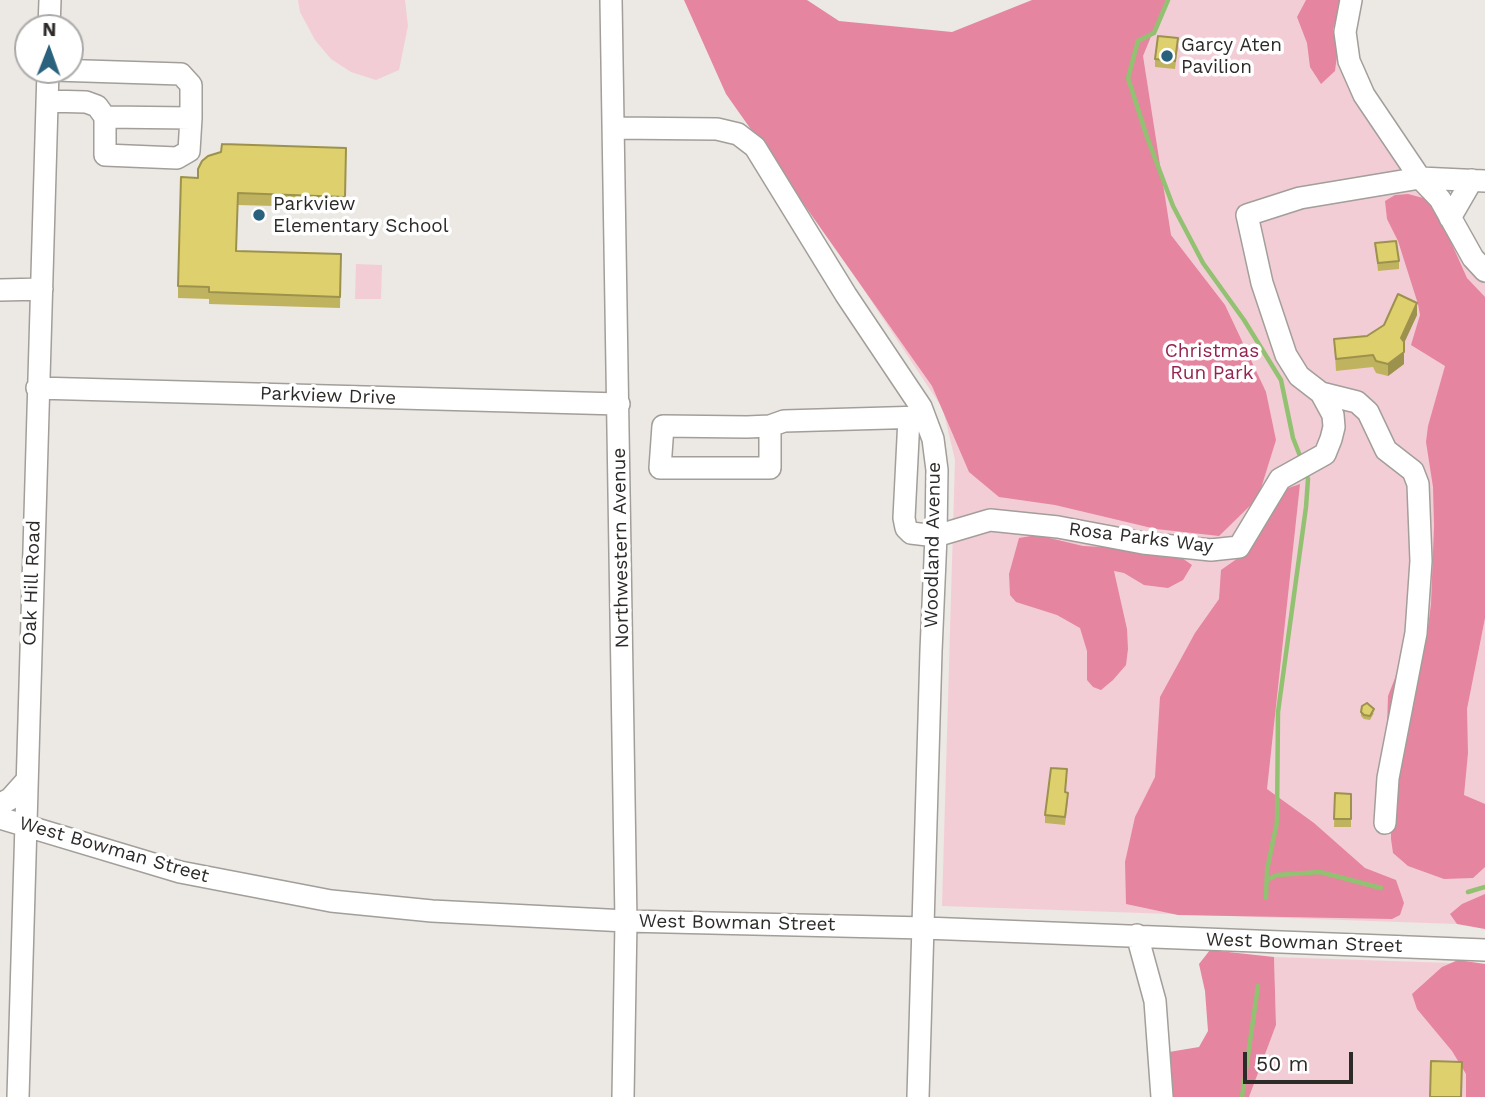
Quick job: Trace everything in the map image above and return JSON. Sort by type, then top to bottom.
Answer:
[{"type":"street","name":"Northwestern Avenue","points":[[611,0],[626,921],[623,1097]]},
{"type":"street","points":[[1351,0],[1345,32],[1349,61],[1364,95],[1420,178],[1440,199],[1473,258],[1485,271]]},
{"type":"street","points":[[47,101],[86,102],[97,106],[104,117],[105,155],[177,158],[189,151],[191,85],[181,74],[84,71]]},
{"type":"street","name":"Oak Hill Road","points":[[12,1084],[27,780],[48,84]]},
{"type":"street","points":[[104,117],[191,118]]},
{"type":"street","name":"Woodland Avenue","points":[[614,128],[717,129],[738,134],[755,147],[839,284],[921,407],[917,417],[933,439],[937,470],[936,536],[918,1097]]},
{"type":"street","points":[[1420,178],[1478,181]]},
{"type":"street","name":"Rosa Parks Way","points":[[936,536],[990,520],[1058,527],[1143,543],[1211,550],[1239,547],[1280,480],[1325,453],[1334,427],[1333,415],[1321,393],[1299,376],[1286,355],[1262,283],[1247,215],[1300,198],[1420,178]]},
{"type":"street","points":[[1450,218],[1478,181]]},
{"type":"street","points":[[0,290],[42,289]]},
{"type":"street","name":"Parkview Drive","points":[[37,388],[619,404]]},
{"type":"street","points":[[1321,393],[1357,402],[1368,412],[1386,450],[1413,471],[1418,484],[1421,561],[1416,633],[1388,778],[1385,823]]},
{"type":"street","points":[[770,426],[770,468],[660,468],[663,426],[770,426],[797,420],[917,417],[904,518],[906,528],[911,533],[936,536]]},
{"type":"street","points":[[0,804],[10,799],[27,780]]},
{"type":"street","name":"West Bowman Street","points":[[0,818],[180,872],[331,901],[432,911],[626,921],[1138,935],[1485,950]]},
{"type":"street","points":[[1138,935],[1155,1001],[1162,1097]]},
{"type":"green space","points":[[298,0],[405,0],[408,26],[399,70],[376,80],[351,72],[331,59],[315,40],[300,12]]},
{"type":"green space","points":[[684,0],[807,0],[839,21],[952,32],[1032,0],[1166,0],[1143,56],[1171,235],[1225,305],[1266,392],[1276,440],[1258,498],[1219,536],[1156,529],[1055,505],[999,497],[969,472],[932,386],[726,94]]},
{"type":"green space","name":"Christmas Run Park","points":[[1107,0],[1332,0],[1321,18],[1485,277],[1485,925],[942,906],[955,460],[943,409],[834,245]]},
{"type":"green space","points":[[1306,0],[1342,0],[1333,30],[1338,48],[1335,71],[1321,84],[1310,67],[1307,43],[1297,17]]},
{"type":"green space","points":[[1408,194],[1427,199],[1446,231],[1467,278],[1485,297],[1485,618],[1467,709],[1468,753],[1464,795],[1485,804],[1485,867],[1473,878],[1444,879],[1408,866],[1393,853],[1391,839],[1386,757],[1388,696],[1397,673],[1421,652],[1428,627],[1434,526],[1433,487],[1426,442],[1445,366],[1411,345],[1420,315],[1398,241],[1387,219],[1385,201],[1395,195]]},
{"type":"green space","points":[[356,264],[382,265],[381,299],[355,299]]},
{"type":"green space","points":[[1300,484],[1267,789],[1314,823],[1365,868],[1396,880],[1404,903],[1400,915],[1392,919],[1178,915],[1126,904],[1125,862],[1135,817],[1155,777],[1160,697],[1195,633],[1219,599],[1221,570],[1241,556],[1280,491]]},
{"type":"green space","points":[[1037,535],[1083,546],[1121,548],[1182,558],[1192,565],[1183,580],[1168,588],[1144,585],[1124,573],[1114,571],[1127,629],[1128,649],[1126,665],[1101,690],[1093,687],[1087,680],[1087,651],[1080,628],[1057,615],[1016,602],[1010,595],[1009,574],[1019,538]]},
{"type":"green space","points":[[1485,894],[1485,929],[1457,924],[1450,914],[1462,904]]},
{"type":"green space","points":[[1210,950],[1274,957],[1276,1025],[1249,1097],[1171,1097],[1169,1052],[1199,1047],[1208,1031],[1205,991],[1199,964]]},
{"type":"green space","points":[[1274,957],[1481,964],[1479,1097],[1249,1097],[1276,1025]]},
{"type":"green space","points":[[1458,960],[1485,964],[1485,1097],[1466,1097],[1466,1074],[1452,1051],[1417,1009],[1412,994],[1442,967]]},
{"type":"building","name":"Garcy Aten Pavilion","points":[[1158,36],[1178,38],[1175,61],[1155,59]]},
{"type":"building","points":[[222,144],[346,148],[345,197],[238,193],[236,251],[341,254],[340,297],[209,292],[209,287],[178,286],[181,177],[198,178],[202,161],[221,152]]},
{"type":"building","points":[[1396,241],[1399,261],[1378,263],[1375,243]]},
{"type":"building","points":[[1398,294],[1417,303],[1401,338],[1404,352],[1388,364],[1376,361],[1373,355],[1336,359],[1334,339],[1367,336],[1384,325]]},
{"type":"building","points":[[1367,703],[1374,709],[1370,716],[1361,712],[1362,706]]},
{"type":"building","points":[[1051,768],[1067,769],[1065,817],[1045,815]]},
{"type":"building","points":[[1335,793],[1351,794],[1351,819],[1334,819]]},
{"type":"building","points":[[1431,1061],[1462,1062],[1461,1097],[1430,1097]]},
{"type":"waterway","points":[[1168,0],[1154,33],[1138,41],[1128,78],[1173,206],[1203,263],[1244,320],[1281,380],[1293,438],[1302,461]]},
{"type":"waterway","points":[[1266,898],[1267,870],[1277,822],[1278,712],[1306,507],[1306,473]]},
{"type":"waterway","points":[[1267,880],[1277,875],[1320,872],[1381,888]]},
{"type":"waterway","points":[[1468,892],[1485,887]]},
{"type":"waterway","points":[[1242,1097],[1258,986]]},
{"type":"place","name":"Garcy Aten Pavilion","points":[[1167,56]]},
{"type":"place","name":"Parkview Elementary School","points":[[259,215]]}]
